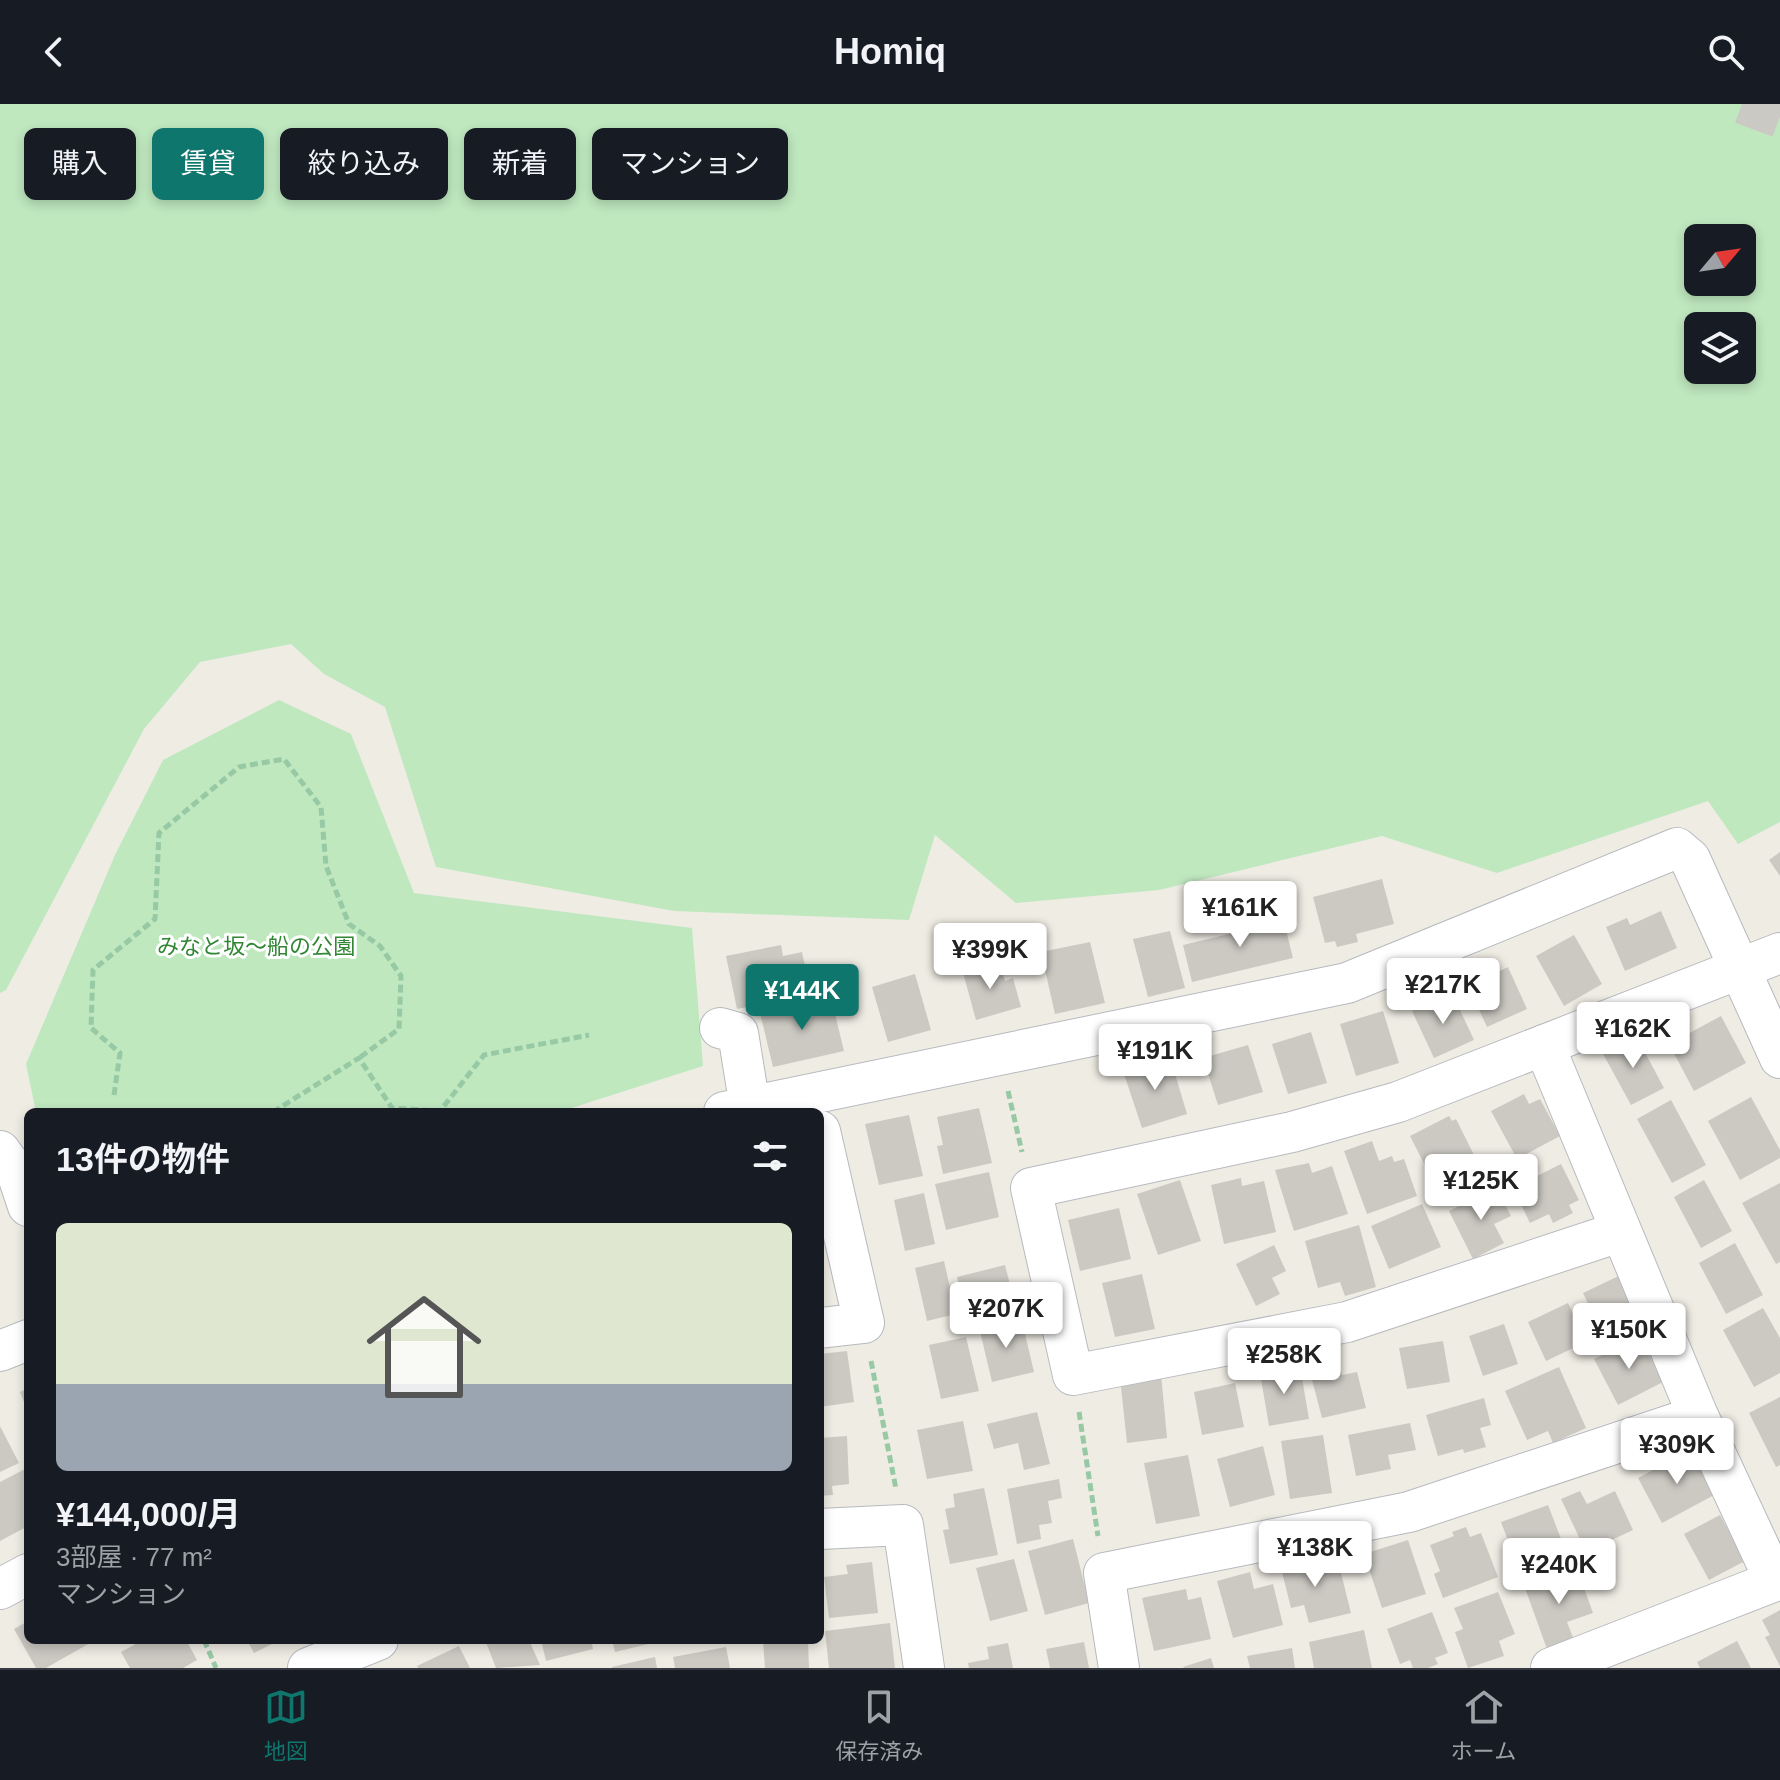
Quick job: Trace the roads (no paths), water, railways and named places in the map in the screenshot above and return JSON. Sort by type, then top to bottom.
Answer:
[{"type":"street","points":[[824,1109],[998,1053],[1347,983],[1677,848],[1690,859],[1780,1058]]},
{"type":"street","points":[[1619,1232],[1347,1322],[1073,1375],[1031,1188],[1292,1132],[1398,1102],[1780,953]]},
{"type":"street","points":[[720,1028],[738,1033],[737,1108]]},
{"type":"street","points":[[1544,1045],[1619,1232],[1698,1416],[1778,1580],[1551,1668]]},
{"type":"street","points":[[824,1147],[864,1323],[824,1328]]},
{"type":"street","points":[[0,1151],[18,1176],[24,1194]]},
{"type":"street","points":[[0,1351],[24,1342]]},
{"type":"street","points":[[1119,1668],[1104,1573],[1409,1512],[1698,1416]]},
{"type":"street","points":[[824,1529],[903,1525],[924,1668]]},
{"type":"street","points":[[0,1589],[24,1576]]},
{"type":"street","points":[[308,1668],[368,1644]]},
{"type":"tunnel","points":[[1742,104],[1780,118]]},
{"type":"park label","name":"みなと坂〜船の公園","points":[[256,946]]}]
